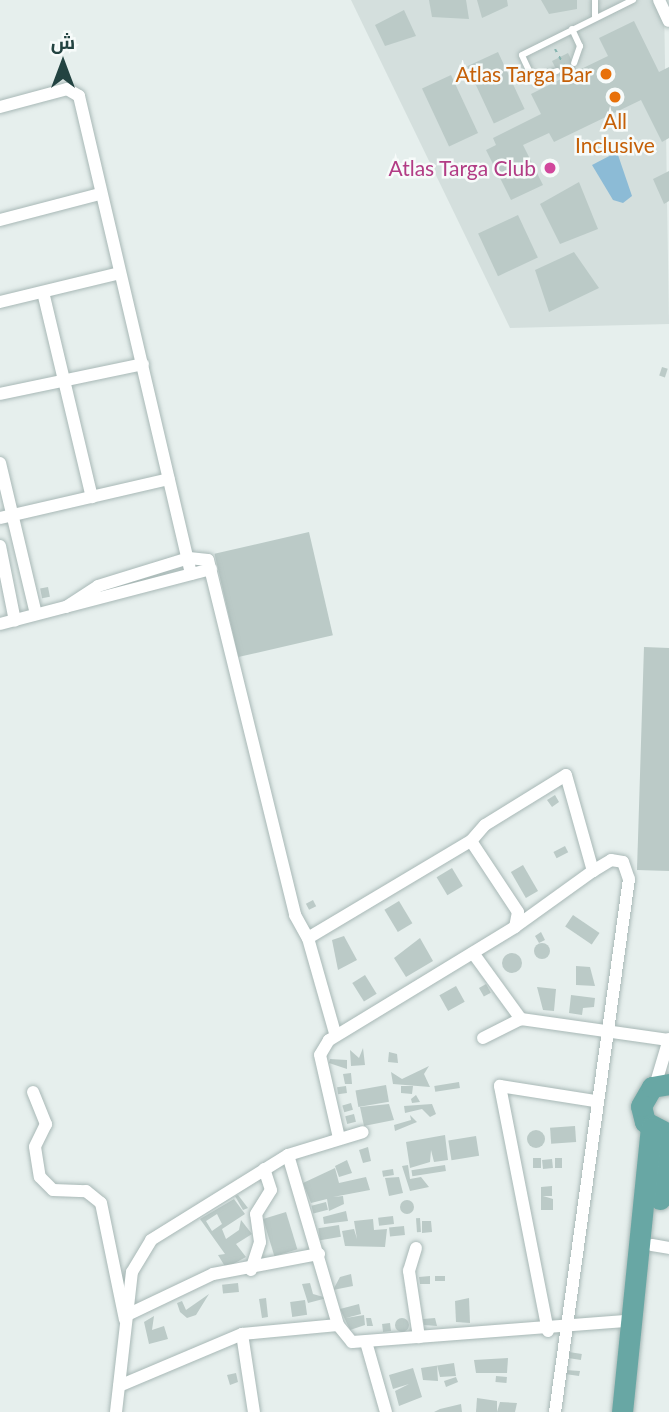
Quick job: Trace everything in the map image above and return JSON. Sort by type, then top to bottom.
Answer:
[{"type":"main road","points":[[622,1412],[660,1129],[641,1106],[662,1085]]},
{"type":"main road","points":[[635,1320],[661,1246],[669,1142]]},
{"type":"street","points":[[659,0],[669,21]]},
{"type":"street","points":[[0,107],[75,89],[143,364],[191,574]]},
{"type":"street","points":[[0,220],[100,194]]},
{"type":"street","points":[[0,302],[120,274]]},
{"type":"street","points":[[43,292],[92,497]]},
{"type":"street","points":[[0,394],[143,364]]},
{"type":"street","points":[[0,463],[6,516],[36,614]]},
{"type":"street","points":[[6,516],[169,479]]},
{"type":"street","points":[[0,546],[15,621]]},
{"type":"street","points":[[66,607],[99,586],[189,558],[205,557],[211,569],[295,915],[308,938],[335,1033]]},
{"type":"street","points":[[0,624],[211,569]]},
{"type":"street","points":[[308,938],[471,841],[485,825],[566,775],[593,871]]},
{"type":"street","points":[[471,841],[518,912],[515,927]]},
{"type":"street","points":[[339,1138],[320,1055],[335,1033],[515,927],[611,860],[622,862],[629,880],[606,1027],[555,1412]]},
{"type":"street","points":[[473,953],[521,1019]]},
{"type":"street","points":[[483,1038],[521,1019],[606,1027],[669,1040],[662,1085]]},
{"type":"street","points":[[548,1331],[500,1086],[596,1101]]},
{"type":"street","points":[[33,1092],[46,1124],[35,1147],[40,1177],[53,1190],[86,1191],[102,1203],[127,1319]]},
{"type":"street","points":[[116,1412],[132,1272],[151,1240],[288,1155],[363,1132]]},
{"type":"street","points":[[288,1155],[338,1325],[352,1342],[548,1331],[608,1318],[635,1320]]},
{"type":"street","points":[[251,1270],[260,1242],[256,1214],[271,1190],[264,1169]]},
{"type":"street","points":[[416,1248],[409,1271],[419,1337]]},
{"type":"street","points":[[127,1319],[213,1274],[251,1270],[319,1254]]},
{"type":"street","points":[[119,1386],[242,1334],[338,1325]]},
{"type":"street","points":[[242,1334],[254,1412]]},
{"type":"street","points":[[366,1342],[386,1412]]},
{"type":"lane","points":[[595,0],[595,18]]},
{"type":"lane","points":[[557,71],[537,80],[522,65],[527,51],[633,0]]},
{"type":"lane","points":[[572,29],[580,46],[574,63]]},
{"type":"path","points":[[550,39],[565,67]]},
{"type":"shaded area","name":"Atlas Targa Club","points":[[351,0],[664,0],[669,324],[510,328]]},
{"type":"water","points":[[617,152],[632,196],[623,203],[613,200],[592,165]]},
{"type":"building","points":[[429,0],[466,0],[469,19],[432,17]]},
{"type":"building","points":[[477,0],[507,0],[508,6],[482,18]]},
{"type":"building","points":[[541,0],[577,0],[577,9],[549,14]]},
{"type":"building","points":[[404,10],[416,36],[385,46],[375,25]]},
{"type":"building","points":[[634,21],[659,72],[669,67],[669,138],[662,142],[641,100],[554,142],[549,133],[523,145],[543,185],[511,200],[486,150],[496,145],[493,138],[541,114],[531,94],[561,79],[552,61],[568,53],[577,71],[608,56],[599,38]]},
{"type":"building","points":[[498,52],[525,109],[494,123],[467,66]]},
{"type":"building","points":[[451,75],[478,133],[449,147],[422,89]]},
{"type":"building","points":[[669,171],[669,201],[664,204],[653,179]]},
{"type":"building","points":[[579,182],[598,229],[560,244],[540,204]]},
{"type":"building","points":[[518,215],[538,258],[498,276],[478,234]]},
{"type":"building","points":[[574,252],[599,288],[549,312],[535,270]]},
{"type":"building","points":[[662,367],[668,369],[665,377],[659,376]]},
{"type":"building","points":[[309,532],[333,635],[238,657],[214,554]]},
{"type":"building","points":[[48,587],[50,597],[42,598],[40,589]]},
{"type":"building","points":[[644,647],[669,648],[669,871],[637,870]]},
{"type":"building","points":[[555,795],[559,802],[552,807],[547,800]]},
{"type":"building","points":[[565,846],[568,852],[557,858],[553,852]]},
{"type":"building","points":[[523,865],[538,891],[526,898],[511,872]]},
{"type":"building","points":[[452,868],[463,886],[447,895],[437,877]]},
{"type":"building","points":[[313,900],[316,906],[309,910],[306,904]]},
{"type":"building","points":[[399,901],[412,923],[398,932],[384,910]]},
{"type":"building","points":[[573,915],[600,933],[592,945],[565,927]]},
{"type":"building","points":[[541,932],[545,940],[539,943],[535,936]]},
{"type":"building","points":[[344,936],[357,960],[338,970],[332,940]]},
{"type":"building","points":[[420,938],[433,961],[406,977],[394,958]]},
{"type":"building","points":[[542,943],[550,951],[542,959],[534,951]]},
{"type":"building","points":[[512,953],[519,956],[522,963],[519,970],[512,973],[505,970],[502,963],[505,956]]},
{"type":"building","points":[[576,966],[590,967],[595,986],[576,985]]},
{"type":"building","points":[[365,975],[377,994],[364,1002],[352,983]]},
{"type":"building","points":[[486,984],[491,993],[484,997],[479,988]]},
{"type":"building","points":[[456,986],[465,1002],[448,1011],[439,995]]},
{"type":"building","points":[[537,987],[556,989],[554,1011],[543,1010]]},
{"type":"building","points":[[571,995],[595,998],[594,1007],[583,1008],[582,1015],[569,1013]]},
{"type":"building","points":[[363,1048],[365,1065],[351,1066],[350,1050],[359,1058]]},
{"type":"building","points":[[389,1052],[397,1054],[398,1063],[388,1062]]},
{"type":"building","points":[[330,1059],[347,1060],[347,1069],[329,1063]]},
{"type":"building","points":[[429,1066],[424,1074],[430,1087],[393,1084],[391,1072],[402,1079]]},
{"type":"building","points":[[351,1073],[352,1084],[345,1084],[343,1074]]},
{"type":"building","points":[[459,1082],[460,1088],[435,1092],[434,1086]]},
{"type":"building","points":[[386,1085],[389,1102],[358,1107],[355,1090]]},
{"type":"building","points":[[346,1086],[347,1093],[338,1094],[337,1087]]},
{"type":"building","points":[[401,1086],[413,1086],[412,1094],[401,1093]]},
{"type":"building","points":[[416,1095],[420,1102],[412,1103],[411,1099]]},
{"type":"building","points":[[351,1103],[353,1110],[344,1112],[342,1105]]},
{"type":"building","points":[[389,1104],[394,1120],[364,1126],[360,1107]]},
{"type":"building","points":[[432,1104],[436,1114],[430,1117],[422,1109],[405,1113],[404,1106]]},
{"type":"building","points":[[354,1114],[356,1122],[347,1124],[345,1116]]},
{"type":"building","points":[[410,1115],[417,1122],[395,1131],[394,1125],[411,1120]]},
{"type":"building","points":[[575,1126],[576,1142],[551,1144],[550,1128]]},
{"type":"building","points":[[536,1130],[542,1133],[545,1139],[542,1145],[536,1148],[530,1145],[527,1139],[530,1133]]},
{"type":"building","points":[[445,1135],[448,1160],[434,1162],[431,1150],[430,1162],[410,1168],[406,1142]]},
{"type":"building","points":[[476,1136],[479,1156],[451,1160],[448,1140]]},
{"type":"building","points":[[368,1147],[371,1161],[363,1163],[359,1150]]},
{"type":"building","points":[[533,1158],[541,1158],[541,1168],[533,1168]]},
{"type":"building","points":[[555,1158],[562,1158],[562,1168],[555,1168]]},
{"type":"building","points":[[552,1159],[553,1168],[543,1169],[542,1160]]},
{"type":"building","points":[[347,1160],[352,1173],[339,1177],[335,1166]]},
{"type":"building","points":[[408,1165],[410,1179],[421,1177],[429,1187],[410,1191],[402,1166]]},
{"type":"building","points":[[445,1165],[446,1171],[412,1176],[411,1170]]},
{"type":"building","points":[[335,1168],[339,1183],[366,1177],[370,1190],[333,1197],[343,1196],[344,1204],[329,1211],[327,1199],[311,1203],[303,1183]]},
{"type":"building","points":[[393,1169],[394,1175],[383,1177],[382,1171]]},
{"type":"building","points":[[399,1177],[403,1193],[389,1196],[385,1178]]},
{"type":"building","points":[[552,1186],[552,1196],[543,1196],[553,1199],[553,1210],[541,1210],[541,1187]]},
{"type":"building","points":[[238,1195],[248,1208],[243,1210],[235,1196]]},
{"type":"building","points":[[234,1199],[245,1214],[222,1229],[226,1239],[239,1230],[241,1220],[252,1234],[236,1244],[246,1257],[226,1268],[218,1255],[225,1254],[200,1219]],"holes":[[[217,1214],[222,1224],[212,1231],[206,1221]]]},
{"type":"building","points":[[404,1200],[410,1200],[414,1207],[410,1214],[404,1214],[400,1210],[400,1204]]},
{"type":"building","points":[[326,1202],[328,1210],[313,1213],[311,1206]]},
{"type":"building","points":[[346,1211],[348,1221],[324,1224],[323,1217]]},
{"type":"building","points":[[286,1212],[297,1249],[274,1256],[263,1219]]},
{"type":"building","points":[[393,1216],[394,1224],[379,1226],[378,1218]]},
{"type":"building","points":[[416,1218],[420,1218],[421,1232],[417,1232]]},
{"type":"building","points":[[373,1219],[374,1230],[387,1229],[385,1247],[345,1246],[342,1231],[354,1229],[357,1239],[354,1221]]},
{"type":"building","points":[[422,1221],[431,1221],[432,1232],[422,1233]]},
{"type":"building","points":[[339,1225],[341,1237],[320,1240],[318,1228]]},
{"type":"building","points":[[404,1226],[405,1235],[390,1237],[389,1228]]},
{"type":"building","points":[[351,1274],[353,1286],[333,1290],[340,1277]]},
{"type":"building","points":[[430,1276],[430,1284],[420,1284],[419,1277]]},
{"type":"building","points":[[435,1276],[445,1276],[445,1281],[435,1281]]},
{"type":"building","points":[[238,1283],[239,1292],[223,1294],[222,1285]]},
{"type":"building","points":[[310,1283],[313,1294],[327,1298],[308,1303],[302,1284]]},
{"type":"building","points":[[209,1294],[196,1315],[187,1318],[180,1312],[177,1303],[182,1301],[186,1310]]},
{"type":"building","points":[[266,1298],[268,1317],[262,1318],[259,1299]]},
{"type":"building","points":[[469,1298],[470,1323],[456,1322],[455,1301]]},
{"type":"building","points":[[305,1300],[307,1315],[292,1317],[290,1302]]},
{"type":"building","points":[[359,1304],[361,1314],[346,1318],[364,1315],[365,1325],[350,1330],[340,1309]]},
{"type":"building","points":[[154,1316],[152,1330],[164,1326],[168,1339],[149,1344],[144,1322]]},
{"type":"building","points":[[366,1318],[371,1318],[373,1326],[367,1326]]},
{"type":"building","points":[[402,1318],[407,1320],[407,1330],[402,1332],[397,1330],[395,1325],[397,1320]]},
{"type":"building","points":[[435,1318],[437,1326],[424,1325],[423,1319]]},
{"type":"building","points":[[390,1323],[391,1331],[383,1332],[382,1324]]},
{"type":"building","points":[[569,1352],[582,1354],[581,1360],[568,1358]]},
{"type":"building","points":[[508,1358],[507,1373],[476,1373],[474,1360]]},
{"type":"building","points":[[454,1363],[456,1376],[440,1377],[437,1366]]},
{"type":"building","points":[[437,1366],[438,1381],[423,1380],[421,1368]]},
{"type":"building","points":[[413,1368],[422,1397],[399,1406],[395,1391],[409,1384],[393,1389],[389,1375]]},
{"type":"building","points":[[565,1370],[580,1371],[579,1376],[565,1374]]},
{"type":"building","points":[[236,1373],[238,1382],[230,1385],[227,1375]]},
{"type":"building","points":[[496,1376],[507,1377],[506,1383],[495,1382]]},
{"type":"building","points":[[456,1377],[458,1382],[446,1387],[444,1381]]},
{"type":"building","points":[[477,1398],[497,1401],[497,1412],[476,1412]]},
{"type":"building","points":[[500,1402],[517,1403],[515,1412],[497,1412]]},
{"type":"building","points":[[461,1404],[462,1412],[434,1412],[440,1409]]},
{"type":"place","name":"Atlas Targa Bar","points":[[606,74]]},
{"type":"place","name":"All Inclusive","points":[[615,97]]},
{"type":"place","name":"Atlas Targa Club","points":[[550,168]]}]
